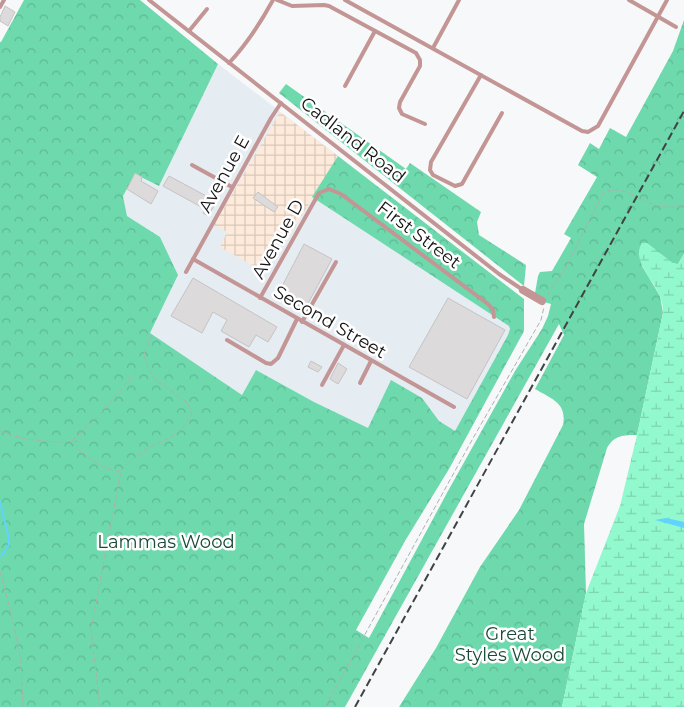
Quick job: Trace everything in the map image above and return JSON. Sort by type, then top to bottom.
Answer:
[{"type":"street","name":"Cadland Road","points":[[526,292],[542,301]]},
{"type":"lane","points":[[0,8],[4,0]]},
{"type":"lane","name":"Cadland Road","points":[[149,0],[499,274],[526,292]]},
{"type":"lane","points":[[229,63],[237,55],[275,0],[292,6],[330,6],[416,53],[419,57],[420,66],[400,102],[399,108],[402,114],[425,124]]},
{"type":"lane","points":[[345,0],[582,131],[591,131],[598,126],[667,0]]},
{"type":"lane","points":[[433,48],[459,0]]},
{"type":"lane","points":[[629,0],[676,27]]},
{"type":"lane","points":[[188,31],[207,9]]},
{"type":"lane","points":[[345,86],[375,31]]},
{"type":"lane","points":[[481,75],[431,162],[430,170],[433,175],[456,186],[462,184],[502,113]]},
{"type":"lane","name":"Avenue E","points":[[186,272],[232,187],[281,103]]},
{"type":"lane","points":[[192,165],[232,187]]},
{"type":"lane","name":"First Street","points":[[319,193],[329,189],[342,194],[488,304],[493,310],[494,317]]},
{"type":"lane","name":"Avenue D","points":[[260,298],[319,193]]},
{"type":"lane","name":"Second Street","points":[[193,259],[454,407]]},
{"type":"lane","points":[[302,322],[336,262]]},
{"type":"lane","points":[[227,340],[266,363],[271,364],[278,358],[297,319]]},
{"type":"lane","points":[[322,385],[344,345]]},
{"type":"lane","points":[[360,383],[371,361]]},
{"type":"path","points":[[325,707],[472,440],[541,320],[544,311],[542,301],[562,274],[602,195],[605,192],[619,190],[656,205],[684,206]]},
{"type":"path","points":[[100,707],[91,629],[121,471],[140,453],[170,438],[187,424],[192,415],[188,403],[155,379],[148,368],[144,354],[152,335]]},
{"type":"path","points":[[71,442],[102,412],[136,372]]},
{"type":"path","points":[[0,431],[42,442],[83,441]]},
{"type":"path","points":[[71,442],[90,460],[108,470],[121,471]]},
{"type":"path","points":[[0,571],[13,621],[21,663],[23,707]]},
{"type":"shaded area","points":[[218,64],[338,156],[322,180],[524,331],[469,429],[449,469],[314,402],[256,370],[242,395],[150,333],[178,275],[160,237],[127,216],[123,196],[135,173],[159,185]]},
{"type":"shaded area","points":[[280,112],[338,156],[287,240],[283,241],[274,236],[256,267],[220,247],[227,232],[214,225]]},
{"type":"green space","name":"Lammas Wood","points":[[24,0],[140,0],[218,64],[159,186],[135,174],[123,196],[127,216],[160,237],[178,275],[150,333],[242,395],[256,370],[314,402],[368,428],[391,380],[422,398],[439,421],[455,431],[508,335],[509,326],[312,197],[338,156],[524,299],[524,331],[449,469],[405,541],[356,630],[369,638],[448,491],[548,316],[551,304],[534,299],[538,276],[540,272],[552,271],[571,238],[564,234],[597,177],[578,165],[590,143],[599,149],[610,128],[626,137],[673,51],[684,20],[684,254],[678,264],[642,266],[660,296],[663,313],[637,435],[616,438],[607,448],[584,524],[586,593],[562,707],[399,707],[436,648],[480,567],[519,510],[563,425],[563,412],[557,402],[535,389],[564,335],[559,324],[345,707],[0,707],[0,42]]},
{"type":"green space","points":[[286,84],[406,169],[410,163],[481,212],[477,222],[479,235],[526,265],[524,286],[279,93]]},
{"type":"green space","points":[[646,242],[674,264],[678,264],[684,254],[684,707],[562,707],[586,593],[620,506],[663,313],[660,296],[644,269],[639,256],[639,249],[642,243]]},
{"type":"water","points":[[666,518],[684,522],[684,528],[655,520]]},
{"type":"building","points":[[5,6],[15,12],[8,26],[0,21]]},
{"type":"building","points":[[135,173],[142,177],[141,181],[158,191],[151,204],[127,189]]},
{"type":"building","points":[[169,176],[210,198],[209,201],[215,204],[208,216],[203,213],[205,209],[163,186]]},
{"type":"building","points":[[258,192],[278,207],[274,212],[253,198]]},
{"type":"building","points":[[304,244],[332,259],[305,309],[278,294]]},
{"type":"building","points":[[193,278],[277,327],[268,342],[256,335],[249,347],[221,331],[227,320],[213,312],[202,333],[171,316]]},
{"type":"building","points":[[448,298],[505,330],[467,399],[409,367]]},
{"type":"building","points":[[311,361],[322,367],[318,372],[308,367]]},
{"type":"building","points":[[338,363],[347,369],[338,384],[330,379]]},
{"type":"waterway","points":[[0,502],[9,545],[1,556]]},
{"type":"railway","points":[[355,707],[684,111]]},
{"type":"park label","name":"Great Styles Wood","points":[[510,644]]}]
